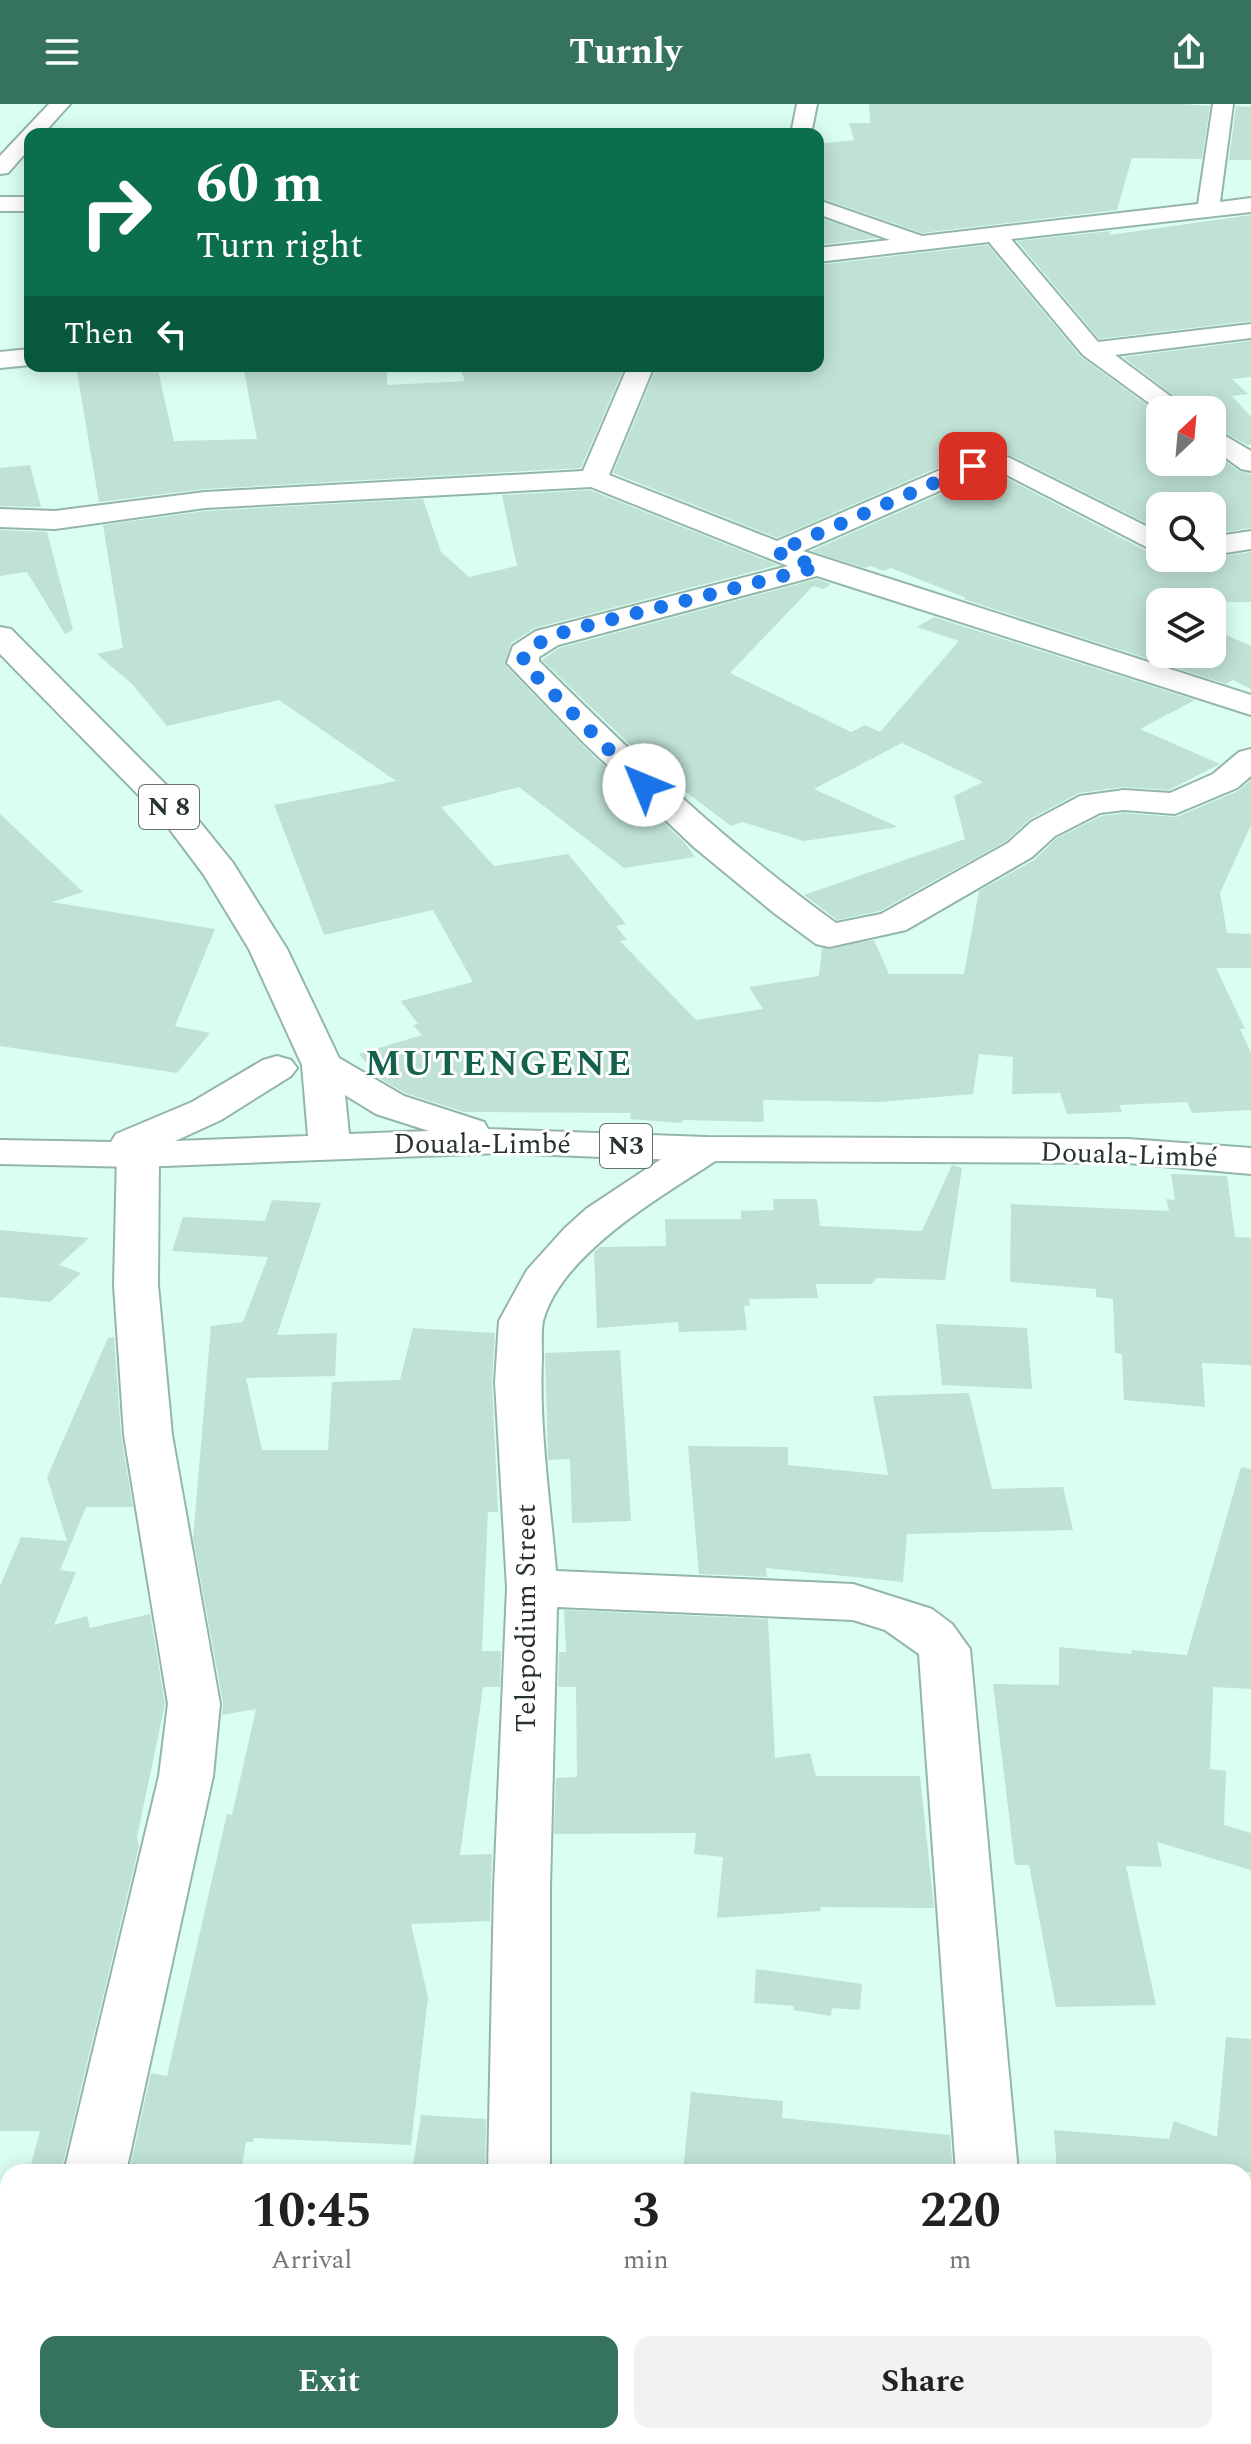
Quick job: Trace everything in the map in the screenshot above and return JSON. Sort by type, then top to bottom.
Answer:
[{"type":"main road","points":[[38,128],[60,104]]},
{"type":"main road","points":[[802,128],[807,104]]},
{"type":"main road","points":[[1208,209],[1223,104]]},
{"type":"main road","points":[[0,168],[24,142]]},
{"type":"main road","points":[[0,204],[24,204]]},
{"type":"main road","points":[[824,254],[1251,205]]},
{"type":"main road","points":[[824,209],[923,244]]},
{"type":"main road","points":[[996,236],[1092,350],[1156,396]]},
{"type":"main road","points":[[1092,350],[1251,331]]},
{"type":"main road","points":[[0,360],[24,358]]},
{"type":"main road","points":[[594,479],[639,372]]},
{"type":"main road","points":[[1226,446],[1251,463]]},
{"type":"main road","points":[[776,552],[973,466],[998,464],[1008,465],[1146,538]]},
{"type":"main road","points":[[0,518],[55,520],[205,500],[594,479],[818,567],[1251,705]]},
{"type":"main road","points":[[1226,544],[1251,540]]},
{"type":"main road","points":[[818,567],[547,638],[524,653],[523,663],[644,785],[774,897],[829,936],[836,932],[851,934],[893,922],[1020,850],[1043,829],[1092,803],[1124,800],[1175,804],[1225,781],[1251,759]]},
{"type":"main road","name":"N 8","points":[[1,640],[174,812],[220,871],[268,949],[294,1011],[322,1065],[330,1147]]},
{"type":"main road","points":[[273,1149],[270,1109],[277,1068],[294,1011]]},
{"type":"main road","points":[[322,1065],[390,1105],[500,1141]]},
{"type":"main road","points":[[74,1154],[160,1134],[234,1097],[277,1068]]},
{"type":"main road","name":"Douala-Limbé","points":[[0,1152],[138,1155],[500,1141],[705,1149],[1128,1151],[1251,1161]]},
{"type":"main road","name":"Telepodium Street","points":[[519,2164],[522,1888],[532,1588],[518,1382],[521,1321],[543,1280],[579,1238],[601,1218],[705,1149]]},
{"type":"main road","points":[[97,2164],[186,1776],[194,1704],[148,1435],[136,1285],[138,1155]]},
{"type":"main road","points":[[532,1588],[853,1602],[903,1614],[927,1628],[944,1649],[986,2164]]},
{"type":"building","points":[[869,104],[1210,106],[1202,159],[1132,158],[1117,210],[922,233],[824,199],[824,143],[854,140],[849,123],[870,123]]},
{"type":"building","points":[[1236,106],[1251,107],[1251,160],[1229,160]]},
{"type":"building","points":[[1251,215],[1251,321],[1099,339],[1017,241],[1111,231],[1109,235]]},
{"type":"building","points":[[824,219],[877,238],[824,244]]},
{"type":"building","points":[[988,245],[1081,357],[1146,404],[1146,476],[1226,476],[1226,462],[1239,471],[1251,474],[1251,528],[1226,532],[1226,492],[1146,492],[1146,523],[1008,454],[962,457],[777,538],[613,473],[655,372],[824,372],[824,264]]},
{"type":"building","points":[[1251,341],[1251,377],[1232,379],[1248,394],[1232,396],[1251,417],[1251,444],[1247,445],[1226,433],[1226,396],[1174,396],[1123,357]]},
{"type":"building","points":[[77,372],[158,372],[174,441],[257,439],[244,372],[387,372],[387,385],[465,381],[461,372],[622,372],[581,468],[205,489],[99,502]]},
{"type":"building","points":[[30,465],[41,507],[0,506],[0,468]]},
{"type":"building","points":[[1002,476],[1146,551],[1146,572],[1226,572],[1226,556],[1251,552],[1251,602],[1226,602],[1226,588],[1146,588],[1146,658],[963,599],[966,598],[891,568],[884,571],[870,566],[865,568],[811,551],[979,477]]},
{"type":"building","points":[[590,490],[778,565],[535,628],[511,643],[505,665],[582,745],[684,842],[695,857],[624,868],[519,787],[441,807],[494,866],[568,854],[626,924],[616,926],[627,940],[620,941],[696,1020],[763,1009],[749,987],[819,976],[822,948],[874,940],[889,974],[964,974],[979,891],[1034,860],[1057,838],[1101,816],[1124,813],[1176,817],[1238,791],[1251,780],[1251,825],[1220,893],[1227,933],[1251,934],[1251,968],[1216,968],[1245,1029],[1240,1029],[1251,1053],[1251,1110],[1192,1113],[1187,1102],[1119,1105],[1122,1112],[1067,1114],[1060,1093],[1012,1094],[1013,1057],[979,1054],[973,1094],[880,1102],[763,1100],[764,1122],[683,1120],[682,1123],[630,1119],[631,1113],[464,1112],[405,1093],[381,1079],[359,1054],[422,1035],[413,1025],[418,1024],[401,1001],[473,982],[433,910],[324,935],[274,805],[396,781],[279,700],[167,726],[132,684],[97,654],[123,648],[103,525],[205,511],[423,499],[441,552],[469,577],[517,566],[502,495]]},
{"type":"building","points":[[0,530],[47,532],[73,630],[65,634],[27,572],[0,576]]},
{"type":"building","points":[[817,579],[831,584],[824,589],[813,586],[730,673],[851,732],[865,725],[880,732],[959,641],[917,627],[934,617],[1195,700],[1140,729],[1220,764],[1169,790],[1124,787],[1079,793],[1030,819],[1006,841],[880,911],[837,920],[804,895],[965,839],[954,796],[983,782],[902,743],[814,789],[898,827],[804,841],[742,822],[731,826],[654,768],[542,660],[559,648]]},
{"type":"building","points":[[1226,635],[1251,646],[1251,689],[1233,680],[1226,684],[1176,668],[1226,668]]},
{"type":"building","points":[[0,814],[83,892],[52,902],[215,929],[175,1026],[210,1033],[177,1073],[0,1046]]},
{"type":"building","points":[[952,1165],[962,1168],[945,1280],[877,1278],[871,1284],[816,1284],[818,1298],[749,1299],[750,1306],[744,1306],[747,1330],[679,1332],[678,1322],[597,1328],[594,1252],[600,1247],[666,1246],[665,1219],[741,1219],[741,1211],[774,1210],[773,1199],[817,1199],[820,1226],[922,1231]]},
{"type":"building","points":[[1171,1174],[1227,1176],[1235,1237],[1251,1238],[1251,1365],[1202,1363],[1205,1407],[1124,1400],[1122,1354],[1115,1353],[1113,1299],[1096,1297],[1096,1289],[1010,1282],[1011,1204],[1169,1211],[1166,1199],[1175,1200]]},
{"type":"building","points":[[272,1200],[321,1203],[277,1335],[337,1333],[335,1376],[246,1378],[262,1450],[328,1450],[332,1382],[400,1380],[413,1328],[495,1333],[492,1382],[498,1512],[488,1512],[482,1651],[501,1651],[500,1687],[483,1687],[460,1855],[492,1854],[490,1921],[411,1924],[428,1997],[411,2145],[254,2138],[253,2142],[246,2142],[242,2164],[131,2164],[151,2073],[167,2076],[227,1814],[232,1815],[256,1709],[222,1715],[223,1703],[193,1538],[211,1326],[243,1322],[268,1257],[172,1251],[183,1217],[265,1221]]},
{"type":"building","points":[[0,1230],[89,1238],[59,1265],[81,1273],[50,1302],[0,1297]]},
{"type":"building","points":[[936,1324],[1027,1328],[1032,1389],[942,1385]]},
{"type":"building","points":[[114,1337],[121,1435],[133,1507],[86,1507],[60,1570],[76,1572],[54,1625],[87,1616],[90,1628],[150,1614],[165,1704],[137,1837],[139,1846],[63,2164],[31,2164],[40,2131],[0,2131],[0,1586],[21,1537],[67,1541],[47,1477],[108,1338]]},
{"type":"building","points":[[620,1350],[631,1521],[572,1523],[570,1459],[548,1460],[545,1353]]},
{"type":"building","points":[[969,1393],[992,1489],[1063,1487],[1073,1530],[907,1534],[903,1582],[766,1568],[767,1577],[699,1574],[688,1446],[788,1447],[788,1465],[888,1475],[873,1396]]},
{"type":"building","points":[[1241,1467],[1251,1469],[1251,1689],[1213,1687],[1210,1769],[1226,1771],[1224,1825],[1251,1833],[1251,1870],[1157,1842],[1162,1867],[1126,1866],[1156,2005],[1056,2007],[1029,1865],[1015,1865],[993,1684],[1059,1685],[1059,1647],[1132,1654],[1131,1650],[1186,1655],[1186,1658]]},
{"type":"building","points":[[564,1610],[768,1619],[775,1758],[810,1753],[816,1776],[920,1776],[934,1908],[820,1907],[821,1911],[717,1918],[723,1857],[694,1854],[696,1833],[554,1834],[556,1778],[577,1777],[576,1687],[558,1687],[559,1652],[566,1652]]},
{"type":"building","points":[[756,1969],[862,1984],[860,2010],[832,2008],[831,2016],[793,2010],[794,2006],[754,2003]]},
{"type":"building","points":[[1226,2037],[1251,2039],[1251,2164],[1056,2164],[1054,2130],[1169,2139],[1174,2121],[1217,2137]]},
{"type":"building","points":[[691,2092],[783,2101],[782,2118],[950,2135],[952,2164],[684,2164]]},
{"type":"building","points":[[421,2115],[486,2119],[485,2164],[413,2164]]},
{"type":"district","name":"MUTENGENE","points":[[499,1064]]},
{"type":"route","points":[[644,785],[523,663],[524,653],[533,645],[570,630],[818,567],[776,552],[973,466]]}]
